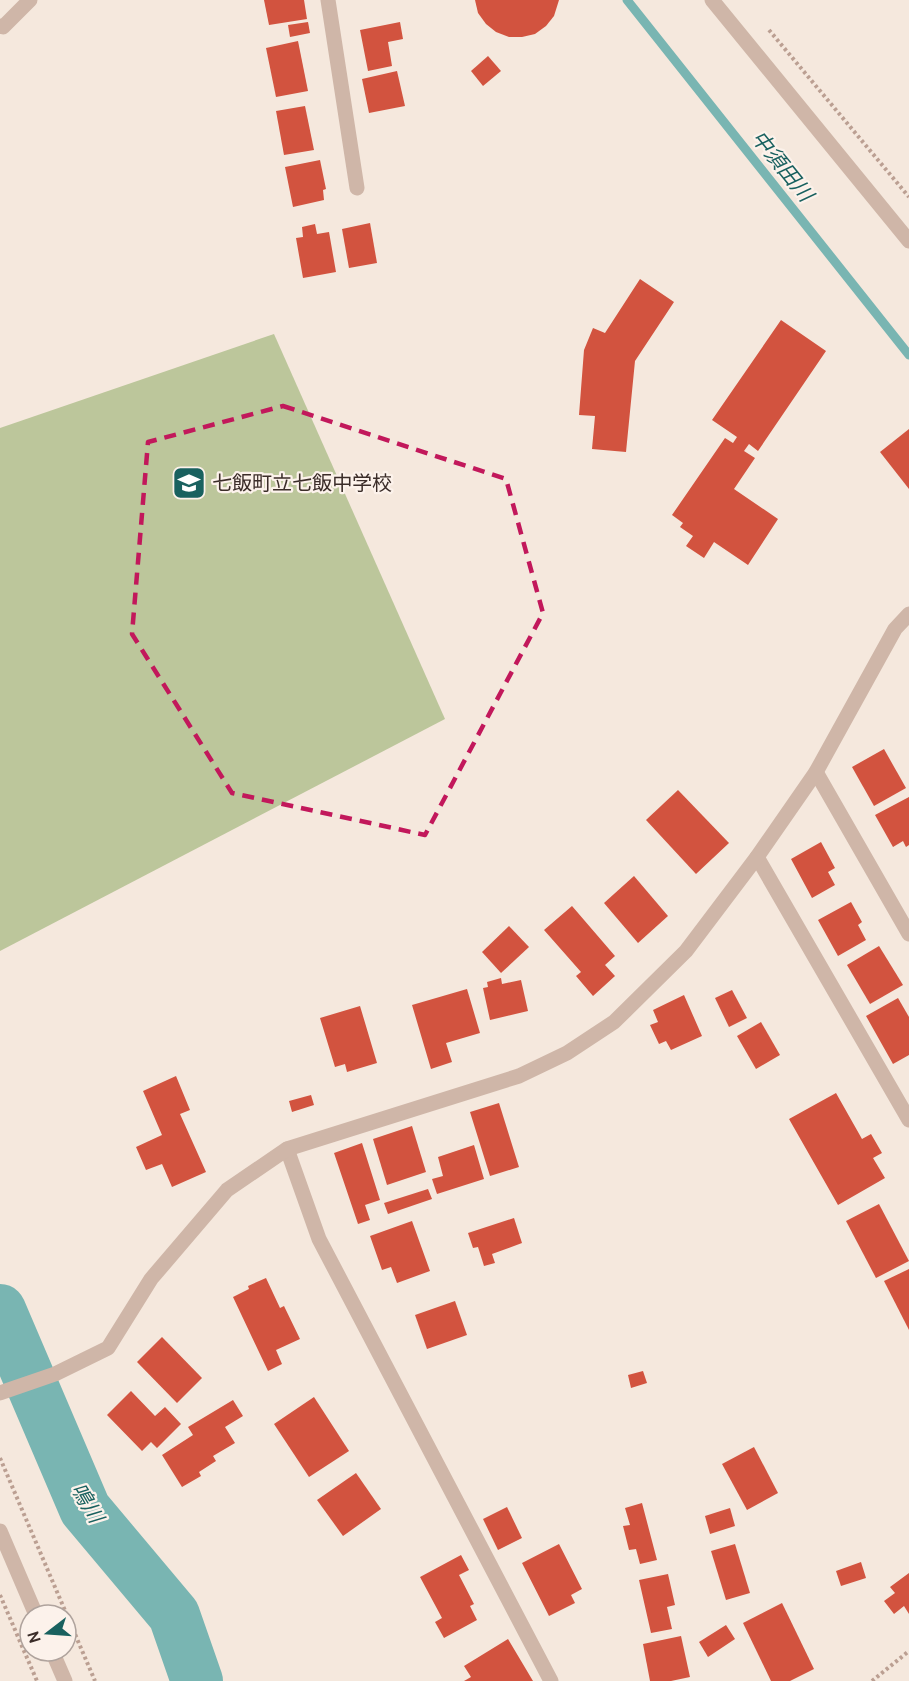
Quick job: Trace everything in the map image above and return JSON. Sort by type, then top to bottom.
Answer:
[{"type":"street","points":[[0,26],[3,27],[30,0]]},
{"type":"street","points":[[328,0],[357,188]]},
{"type":"street","points":[[712,0],[909,242]]},
{"type":"street","points":[[0,1394],[55,1374],[108,1348],[151,1279],[227,1190],[287,1149],[519,1076],[567,1053],[614,1022],[686,951],[757,857],[816,772],[895,629],[909,614]]},
{"type":"street","points":[[816,772],[909,934]]},
{"type":"street","points":[[757,857],[909,1120]]},
{"type":"street","points":[[287,1149],[319,1239],[551,1681]]},
{"type":"street","points":[[0,1531],[31,1603]]},
{"type":"street","points":[[57,1663],[65,1681]]},
{"type":"path","points":[[766,27],[909,197]]},
{"type":"path","points":[[0,1458],[95,1681]]},
{"type":"path","points":[[0,1595],[37,1681]]},
{"type":"path","points":[[872,1681],[909,1651]]},
{"type":"highlighted area","points":[[283,406],[506,479],[543,613],[425,835],[232,793],[132,634],[148,442]]},
{"type":"green space","points":[[274,334],[445,719],[0,951],[0,428]]},
{"type":"building","points":[[264,0],[304,0],[307,19],[269,25]]},
{"type":"building","points":[[475,0],[559,0],[554,16],[546,26],[535,34],[509,37],[496,32],[486,24],[478,13]]},
{"type":"building","points":[[308,22],[310,33],[290,37],[288,25]]},
{"type":"building","points":[[400,22],[403,39],[388,42],[392,66],[368,71],[360,30]]},
{"type":"building","points":[[298,41],[308,91],[276,97],[266,48]]},
{"type":"building","points":[[488,56],[501,71],[483,86],[471,71]]},
{"type":"building","points":[[397,71],[405,106],[369,113],[362,79]]},
{"type":"building","points":[[305,106],[314,150],[284,155],[276,111]]},
{"type":"building","points":[[320,160],[326,189],[323,190],[324,200],[293,207],[285,167]]},
{"type":"building","points":[[370,223],[377,263],[349,268],[342,229]]},
{"type":"building","points":[[315,224],[317,234],[329,232],[336,272],[303,278],[296,238],[303,237],[302,227]]},
{"type":"building","points":[[640,279],[674,302],[635,361],[626,452],[592,449],[595,416],[579,415],[584,350],[593,328],[605,333]]},
{"type":"building","points":[[781,320],[826,351],[758,451],[749,444],[744,451],[755,458],[734,489],[778,519],[748,565],[714,542],[704,558],[686,546],[693,536],[680,527],[683,523],[672,515],[725,438],[733,443],[737,437],[712,420]]},
{"type":"building","points":[[909,429],[909,489],[880,452]]},
{"type":"building","points":[[884,749],[906,788],[874,806],[852,767]]},
{"type":"building","points":[[678,790],[729,843],[696,874],[646,820]]},
{"type":"building","points":[[909,797],[909,845],[906,847],[903,841],[893,847],[875,815]]},
{"type":"building","points":[[821,842],[835,868],[828,872],[835,885],[812,898],[791,859]]},
{"type":"building","points":[[634,876],[668,916],[638,943],[604,903]]},
{"type":"building","points":[[851,902],[862,922],[858,925],[866,940],[838,956],[818,920]]},
{"type":"building","points":[[572,906],[615,956],[605,965],[615,976],[593,996],[576,976],[581,972],[544,930]]},
{"type":"building","points":[[509,926],[529,947],[501,973],[482,952]]},
{"type":"building","points":[[879,946],[903,985],[870,1004],[847,965]]},
{"type":"building","points":[[501,978],[502,984],[521,980],[528,1011],[490,1020],[483,988],[488,987],[487,982]]},
{"type":"building","points":[[467,989],[480,1033],[446,1043],[452,1062],[431,1069],[412,1005]]},
{"type":"building","points":[[732,990],[747,1018],[729,1027],[715,998]]},
{"type":"building","points":[[684,995],[702,1036],[671,1050],[666,1041],[659,1044],[650,1025],[658,1022],[653,1010]]},
{"type":"building","points":[[898,998],[909,1017],[909,1055],[893,1064],[866,1016]]},
{"type":"building","points":[[360,1006],[377,1063],[347,1072],[345,1064],[335,1067],[320,1018]]},
{"type":"building","points":[[761,1022],[780,1055],[756,1069],[737,1036]]},
{"type":"building","points":[[176,1076],[190,1110],[180,1114],[206,1172],[172,1187],[162,1164],[146,1170],[136,1147],[162,1135],[143,1091]]},
{"type":"building","points":[[836,1093],[862,1139],[871,1134],[882,1153],[873,1158],[885,1178],[838,1205],[789,1119]]},
{"type":"building","points":[[311,1095],[314,1105],[292,1112],[289,1101]]},
{"type":"building","points":[[499,1103],[519,1167],[490,1176],[470,1112]]},
{"type":"building","points":[[412,1126],[426,1172],[387,1185],[373,1139]]},
{"type":"building","points":[[362,1143],[380,1200],[365,1205],[370,1220],[358,1224],[334,1153]]},
{"type":"building","points":[[474,1145],[484,1179],[437,1194],[432,1179],[443,1176],[438,1157]]},
{"type":"building","points":[[428,1189],[432,1199],[388,1214],[384,1203]]},
{"type":"building","points":[[879,1204],[909,1261],[876,1278],[846,1221]]},
{"type":"building","points":[[514,1218],[522,1243],[492,1254],[495,1263],[484,1266],[478,1247],[473,1248],[468,1233]]},
{"type":"building","points":[[412,1221],[430,1271],[397,1283],[391,1267],[382,1270],[370,1236]]},
{"type":"building","points":[[909,1269],[909,1330],[884,1281]]},
{"type":"building","points":[[266,1278],[280,1308],[284,1306],[300,1339],[276,1350],[282,1364],[268,1371],[233,1297],[249,1289],[248,1286]]},
{"type":"building","points":[[455,1301],[467,1335],[427,1349],[415,1315]]},
{"type":"building","points":[[162,1337],[202,1378],[177,1403],[137,1362]]},
{"type":"building","points":[[643,1371],[647,1383],[631,1388],[628,1375]]},
{"type":"building","points":[[131,1391],[155,1416],[165,1407],[181,1424],[157,1448],[151,1442],[142,1451],[107,1415]]},
{"type":"building","points":[[314,1397],[349,1451],[309,1477],[274,1424]]},
{"type":"building","points":[[233,1400],[243,1416],[225,1427],[235,1443],[213,1456],[216,1461],[199,1472],[201,1476],[182,1487],[162,1455],[193,1435],[188,1427]]},
{"type":"building","points":[[754,1447],[778,1493],[747,1510],[722,1464]]},
{"type":"building","points":[[356,1473],[381,1509],[343,1536],[317,1500]]},
{"type":"building","points":[[642,1503],[657,1560],[640,1564],[636,1549],[629,1550],[623,1526],[630,1525],[625,1508]]},
{"type":"building","points":[[507,1507],[522,1538],[498,1550],[483,1519]]},
{"type":"building","points":[[730,1508],[735,1526],[710,1534],[705,1516]]},
{"type":"building","points":[[559,1544],[582,1589],[571,1595],[575,1603],[549,1616],[522,1563]]},
{"type":"building","points":[[735,1544],[750,1593],[726,1600],[711,1551]]},
{"type":"building","points":[[461,1555],[469,1570],[459,1575],[474,1604],[470,1606],[477,1620],[444,1638],[435,1622],[442,1618],[420,1577]]},
{"type":"building","points":[[861,1562],[866,1578],[841,1586],[836,1571]]},
{"type":"building","points":[[909,1573],[909,1614],[904,1606],[894,1614],[884,1601],[895,1593],[890,1587]]},
{"type":"building","points":[[668,1574],[675,1605],[667,1607],[672,1629],[651,1633],[639,1580]]},
{"type":"building","points":[[782,1603],[814,1669],[790,1681],[771,1681],[743,1623]]},
{"type":"building","points":[[726,1625],[735,1639],[708,1657],[699,1642]]},
{"type":"building","points":[[681,1636],[690,1677],[671,1681],[650,1681],[643,1644]]},
{"type":"building","points":[[508,1639],[533,1681],[464,1681],[471,1677],[464,1666]]},
{"type":"waterway","name":"中須田川","points":[[627,0],[909,355]]},
{"type":"waterway","name":"鳴川","points":[[0,1310],[85,1509],[174,1615],[197,1681]]},
{"type":"place","name":"七飯町立七飯中学校","points":[[189,483]]}]
